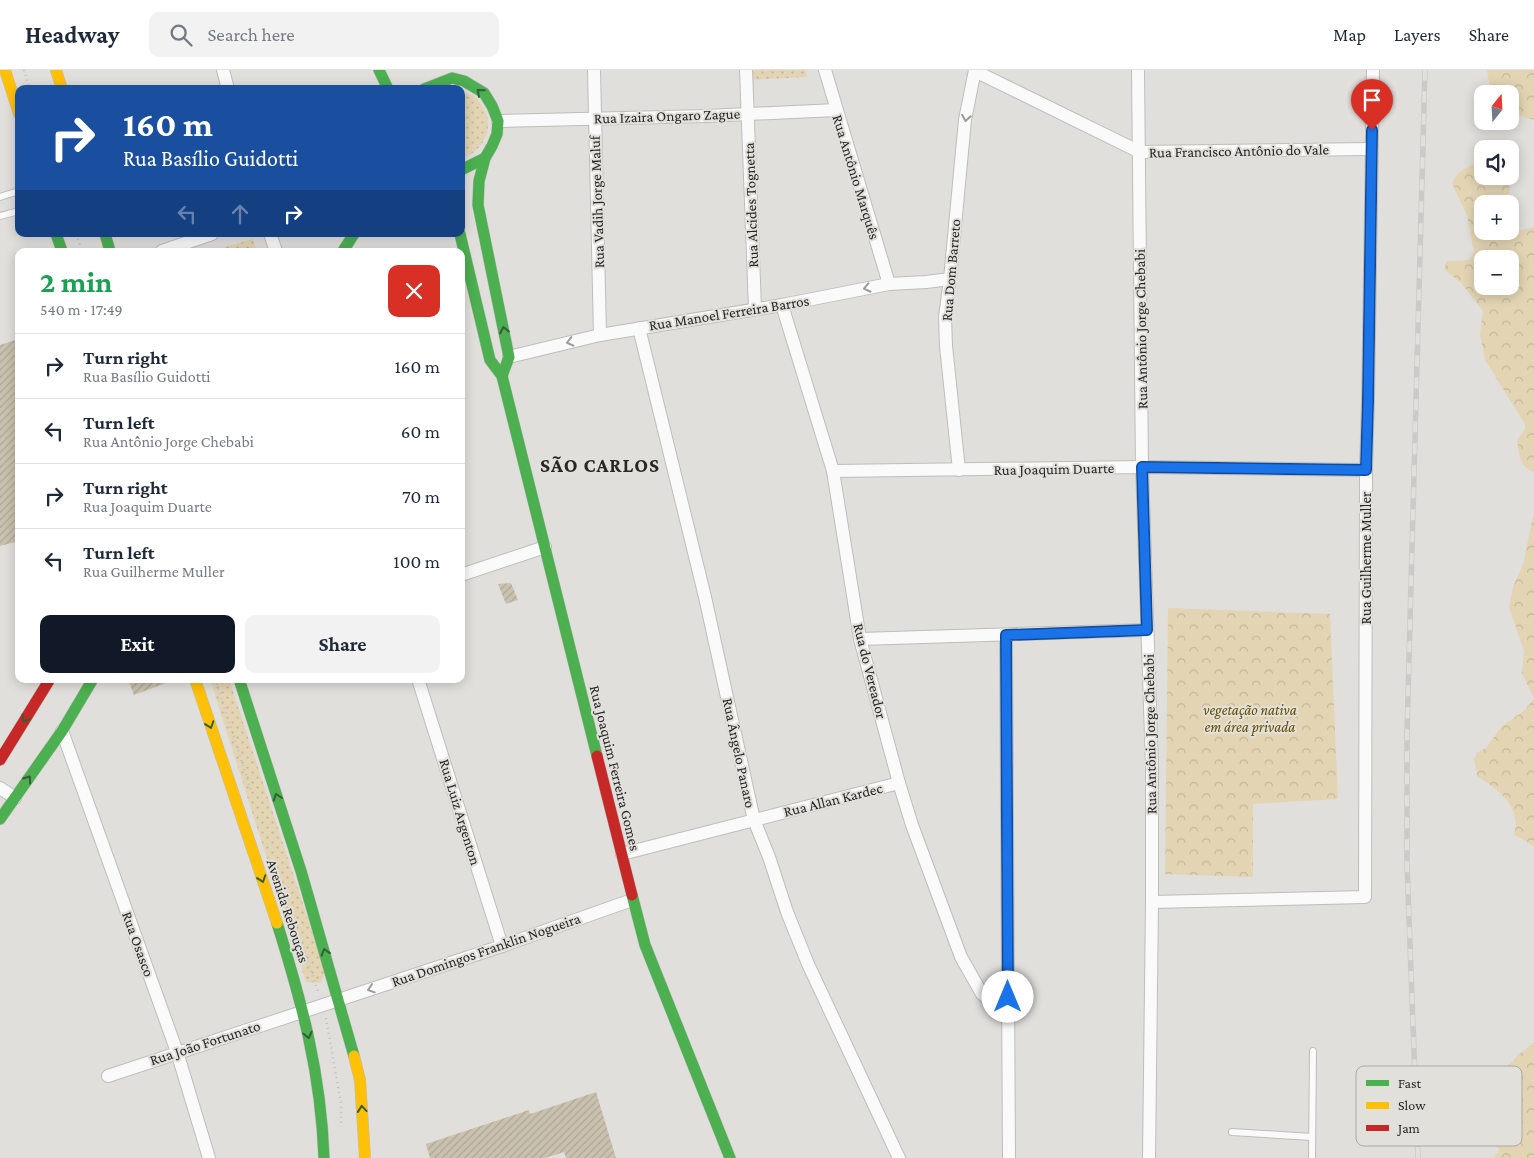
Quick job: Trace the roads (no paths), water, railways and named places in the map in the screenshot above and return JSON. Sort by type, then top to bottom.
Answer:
[{"type":"street","points":[[5,70],[15,101]]},
{"type":"street","points":[[56,70],[61,85]]},
{"type":"street","points":[[223,70],[227,85]]},
{"type":"street","points":[[379,70],[386,85]]},
{"type":"street","name":"Rua Vadih Jorge Maluf","points":[[594,70],[600,335]]},
{"type":"street","name":"Rua Alcides Tognetta","points":[[746,70],[755,309]]},
{"type":"street","name":"Rua Antônio Marquês","points":[[825,70],[889,284]]},
{"type":"street","name":"Rua Francisco Antônio do Vale","points":[[975,70],[1140,152],[1372,149]]},
{"type":"street","name":"Rua Dom Barreto","points":[[959,470],[946,346],[945,317],[965,120],[975,70]]},
{"type":"street","name":"Rua Antônio Jorge Chebabi","points":[[1138,70],[1142,467],[1152,766],[1149,1158]]},
{"type":"street","name":"Rua Guilherme Muller","points":[[1152,902],[1365,897],[1366,470],[1373,70]]},
{"type":"street","points":[[431,85],[452,74],[484,93],[498,121],[497,134],[485,158],[479,181],[478,205],[509,357],[502,376]]},
{"type":"street","name":"Rua Izaira Ongaro Zague","points":[[498,121],[836,110]]},
{"type":"street","points":[[465,168],[485,158]]},
{"type":"street","points":[[171,248],[203,237]]},
{"type":"street","points":[[345,248],[352,237]]},
{"type":"street","name":"Rua Joaquim Ferreira Gomes","points":[[465,255],[490,360],[502,376],[556,598],[645,945],[730,1158]]},
{"type":"street","name":"Rua Manoel Ferreira Barros","points":[[509,357],[600,335],[639,328],[782,305],[889,284],[926,282],[950,278]]},
{"type":"street","name":"Rua do Vereador","points":[[782,305],[833,471],[860,639],[912,825],[960,956],[982,994],[1008,1016]]},
{"type":"street","name":"Rua Ângelo Panaro","points":[[639,328],[705,597],[754,820],[808,964],[899,1158]]},
{"type":"street","name":"Rua Joaquim Duarte","points":[[833,471],[1142,467],[1366,470]]},
{"type":"street","points":[[465,575],[545,547]]},
{"type":"street","points":[[860,639],[1147,630]]},
{"type":"street","points":[[1006,635],[1009,1158]]},
{"type":"street","points":[[0,760],[48,683]]},
{"type":"street","points":[[0,819],[62,731],[90,683]]},
{"type":"street","name":"Avenida Rebouças","points":[[195,683],[288,958],[303,1011],[320,1090],[324,1158]]},
{"type":"street","name":"Avenida Rebouças","points":[[240,683],[301,871],[339,999],[360,1080],[365,1158]]},
{"type":"street","name":"Rua Luiz Argenton","points":[[419,683],[502,946]]},
{"type":"street","name":"Rua Osasco","points":[[62,731],[177,1052],[209,1158]]},
{"type":"street","name":"Rua Allan Kardec","points":[[622,854],[899,783]]},
{"type":"street","points":[[0,788],[15,798]]},
{"type":"street","name":"Rua Domingos Franklin Nogueira","points":[[303,1011],[502,946],[632,900]]},
{"type":"street","name":"Rua João Fortunato","points":[[108,1076],[303,1011]]},
{"type":"lane","points":[[0,197],[15,192]]},
{"type":"lane","points":[[0,216],[15,212]]},
{"type":"lane","points":[[1312,1158],[1313,1051]]},
{"type":"lane","points":[[1232,1132],[1312,1137]]},
{"type":"railway","points":[[1415,1066],[1407,865],[1407,732],[1425,70]]},
{"type":"railway","points":[[1418,1146],[1418,1158]]},
{"type":"district","name":"SÃO CARLOS","points":[[600,465]]},
{"type":"park label","name":"vegetação nativa em área privada","points":[[1250,718]]}]
